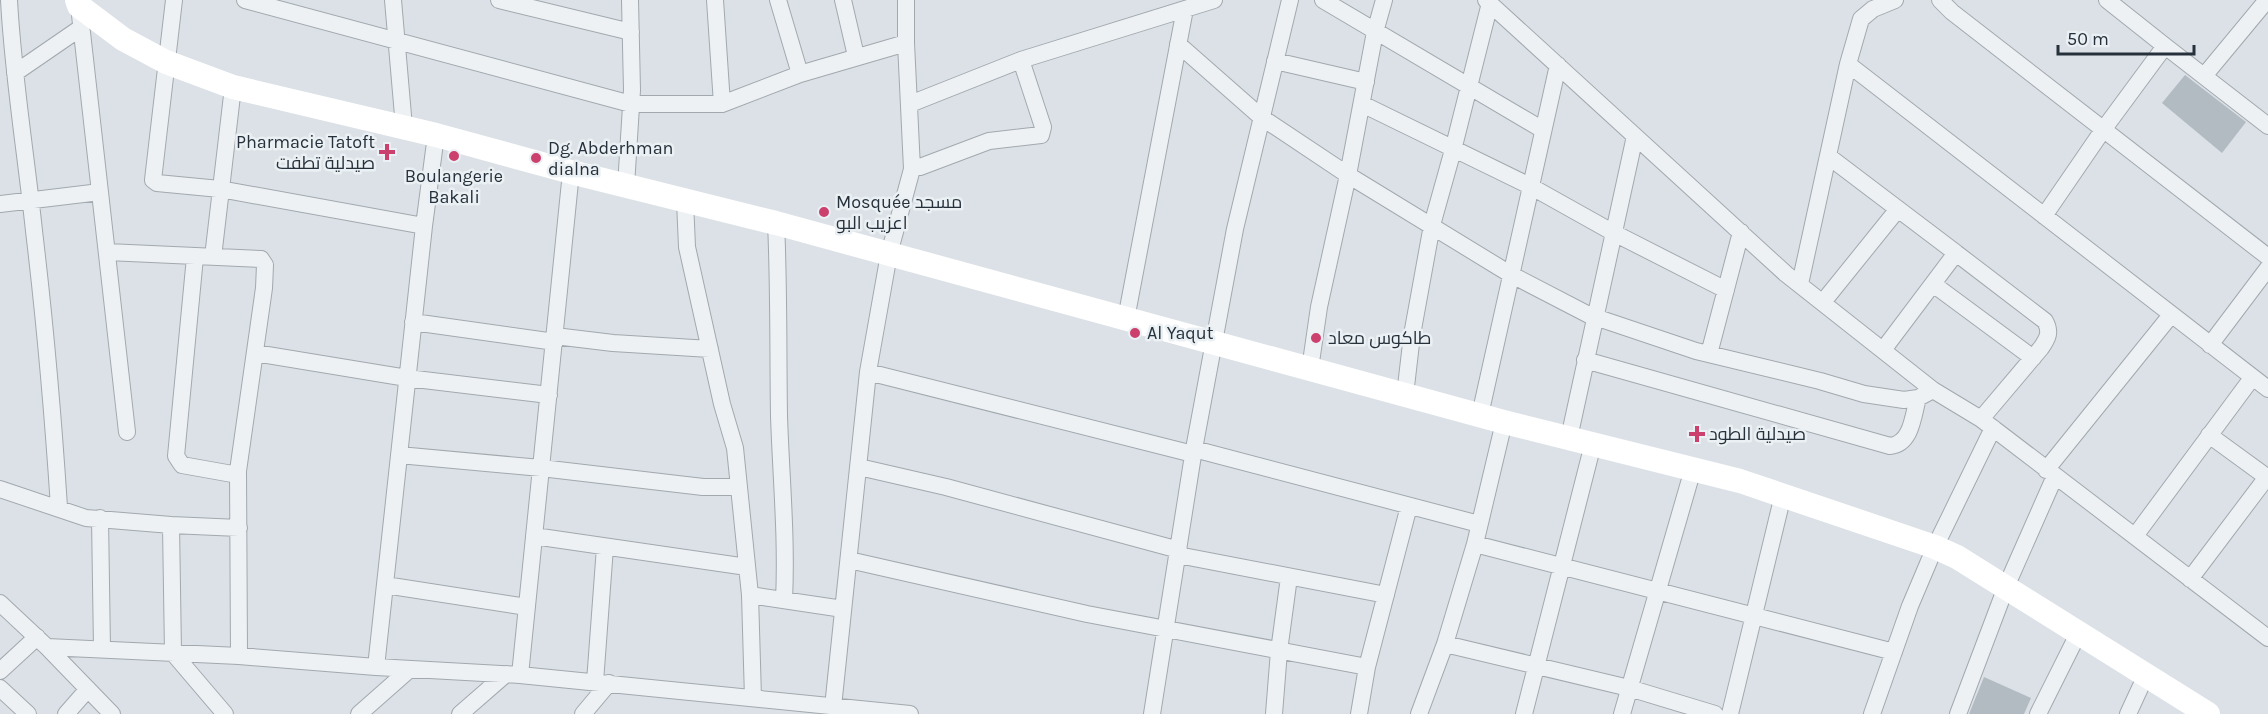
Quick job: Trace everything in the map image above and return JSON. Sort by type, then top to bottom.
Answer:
[{"type":"main road","points":[[79,11],[123,39],[166,62],[233,87],[405,127],[571,172],[776,223],[1504,422],[1740,481],[1783,495],[1958,557],[2208,714]]},
{"type":"street","points":[[9,0],[5,21],[15,73],[31,201],[53,421],[59,507]]},
{"type":"street","points":[[174,0],[153,180],[157,183],[220,189],[424,226]]},
{"type":"street","points":[[245,0],[631,104],[722,104],[800,74],[906,43]]},
{"type":"street","points":[[393,0],[405,127]]},
{"type":"street","points":[[499,0],[631,32]]},
{"type":"street","points":[[626,186],[631,104],[630,0]]},
{"type":"street","points":[[715,0],[722,104]]},
{"type":"street","points":[[778,0],[800,74]]},
{"type":"street","points":[[843,0],[856,56]]},
{"type":"street","points":[[832,710],[868,372],[889,254],[912,169],[906,0]]},
{"type":"street","points":[[910,104],[1021,60],[1214,0]]},
{"type":"street","points":[[1152,714],[1193,451],[1234,229],[1290,0]]},
{"type":"street","points":[[1323,0],[1543,130]]},
{"type":"street","points":[[1310,369],[1318,307],[1348,175],[1375,32],[1384,0]]},
{"type":"street","points":[[1800,284],[1848,64],[1861,18],[1873,9],[1895,0]]},
{"type":"street","points":[[1940,0],[1952,12],[2268,257]]},
{"type":"street","points":[[2107,0],[2268,126]]},
{"type":"street","points":[[2204,76],[2267,0]]},
{"type":"street","points":[[1405,395],[1412,335],[1432,225],[1454,150],[1488,2],[1800,284],[1883,350],[1925,394],[1987,424],[2268,638]]},
{"type":"street","points":[[1126,319],[1185,9]]},
{"type":"street","points":[[15,73],[79,11]]},
{"type":"street","points":[[79,11],[127,432]]},
{"type":"street","points":[[1178,44],[1261,117],[1348,175],[1510,274],[1594,317],[1696,351],[1864,394],[1904,400],[1925,394]]},
{"type":"street","points":[[2044,216],[2103,130],[2165,46]]},
{"type":"street","points":[[920,167],[988,141],[1041,135],[1043,127],[1021,60]]},
{"type":"street","points":[[1275,61],[1366,82]]},
{"type":"street","points":[[1848,64],[2268,389]]},
{"type":"street","points":[[1480,415],[1558,65]]},
{"type":"street","points":[[213,257],[233,87]]},
{"type":"street","points":[[1362,104],[1530,186],[1614,233],[1726,290]]},
{"type":"street","points":[[376,667],[413,322],[436,135]]},
{"type":"street","points":[[1569,438],[1635,136]]},
{"type":"street","points":[[1828,156],[2045,321],[2049,331],[2049,337],[1987,424],[1935,547],[1872,714]]},
{"type":"street","points":[[460,714],[513,674],[527,608],[571,172]]},
{"type":"street","points":[[0,204],[100,192]]},
{"type":"street","points":[[685,201],[687,247],[735,448],[750,595],[753,698]]},
{"type":"street","points":[[1823,302],[1898,209]]},
{"type":"street","points":[[776,223],[780,296],[779,414],[786,567],[784,600]]},
{"type":"street","points":[[1709,354],[1741,232]]},
{"type":"street","points":[[107,252],[261,259],[265,265],[264,288],[238,475],[239,656]]},
{"type":"street","points":[[1883,350],[1956,253]]},
{"type":"street","points":[[195,256],[176,456],[182,465],[238,475]]},
{"type":"street","points":[[2210,345],[2268,268]]},
{"type":"street","points":[[1933,284],[2033,358]]},
{"type":"street","points":[[1958,714],[2051,473],[2171,315]]},
{"type":"street","points":[[413,322],[555,339],[710,349]]},
{"type":"street","points":[[255,353],[407,378],[549,395]]},
{"type":"street","points":[[1585,360],[1890,446],[1897,445],[1910,431],[1925,394]]},
{"type":"street","points":[[868,372],[1479,524]]},
{"type":"street","points":[[2135,536],[2252,378]]},
{"type":"street","points":[[1419,714],[1445,644],[1475,544],[1504,422]]},
{"type":"street","points":[[2190,579],[2267,478],[2209,435]]},
{"type":"street","points":[[1524,714],[1593,444]]},
{"type":"street","points":[[399,455],[541,468],[702,487],[738,487]]},
{"type":"street","points":[[859,467],[957,490],[1178,552],[1289,578],[1386,595]]},
{"type":"street","points":[[1622,714],[1693,469]]},
{"type":"street","points":[[0,489],[86,518],[239,528]]},
{"type":"street","points":[[1730,714],[1783,495]]},
{"type":"street","points":[[1359,714],[1367,667],[1409,506]]},
{"type":"street","points":[[100,518],[102,649]]},
{"type":"street","points":[[171,525],[173,653],[225,714]]},
{"type":"street","points":[[534,536],[747,567]]},
{"type":"street","points":[[1475,544],[1894,652]]},
{"type":"street","points":[[583,714],[602,682],[605,547]]},
{"type":"street","points":[[849,560],[1024,601],[1367,667]]},
{"type":"street","points":[[1274,714],[1279,651],[1289,578]]},
{"type":"street","points":[[385,585],[527,608]]},
{"type":"street","points":[[750,595],[843,609]]},
{"type":"street","points":[[0,603],[42,642],[112,714]]},
{"type":"street","points":[[2038,714],[2079,632]]},
{"type":"street","points":[[0,671],[42,642],[102,649],[513,674],[753,698],[832,710],[910,714]]},
{"type":"street","points":[[1445,644],[1629,688],[1715,714]]},
{"type":"street","points":[[359,714],[410,669]]},
{"type":"street","points":[[2128,714],[2146,675]]},
{"type":"street","points":[[0,688],[28,714]]},
{"type":"street","points":[[66,714],[88,689]]},
{"type":"building","points":[[2185,75],[2246,122],[2222,153],[2162,103]]},
{"type":"building","points":[[1984,677],[2031,698],[2024,714],[1969,714]]},
{"type":"place","name":"Pharmacie Tatoft صيدلية تطفت","points":[[387,152]]},
{"type":"place","name":"Boulangerie Bakali","points":[[454,156]]},
{"type":"place","name":"Dg. Abderhman dialna","points":[[536,158]]},
{"type":"place","name":"Mosquée مسجد اعزيب البو","points":[[824,212]]},
{"type":"place","name":"Al Yaqut","points":[[1135,333]]},
{"type":"place","name":"طاكوس معاد","points":[[1316,338]]},
{"type":"place","name":"صيدلية الطود","points":[[1697,434]]}]
